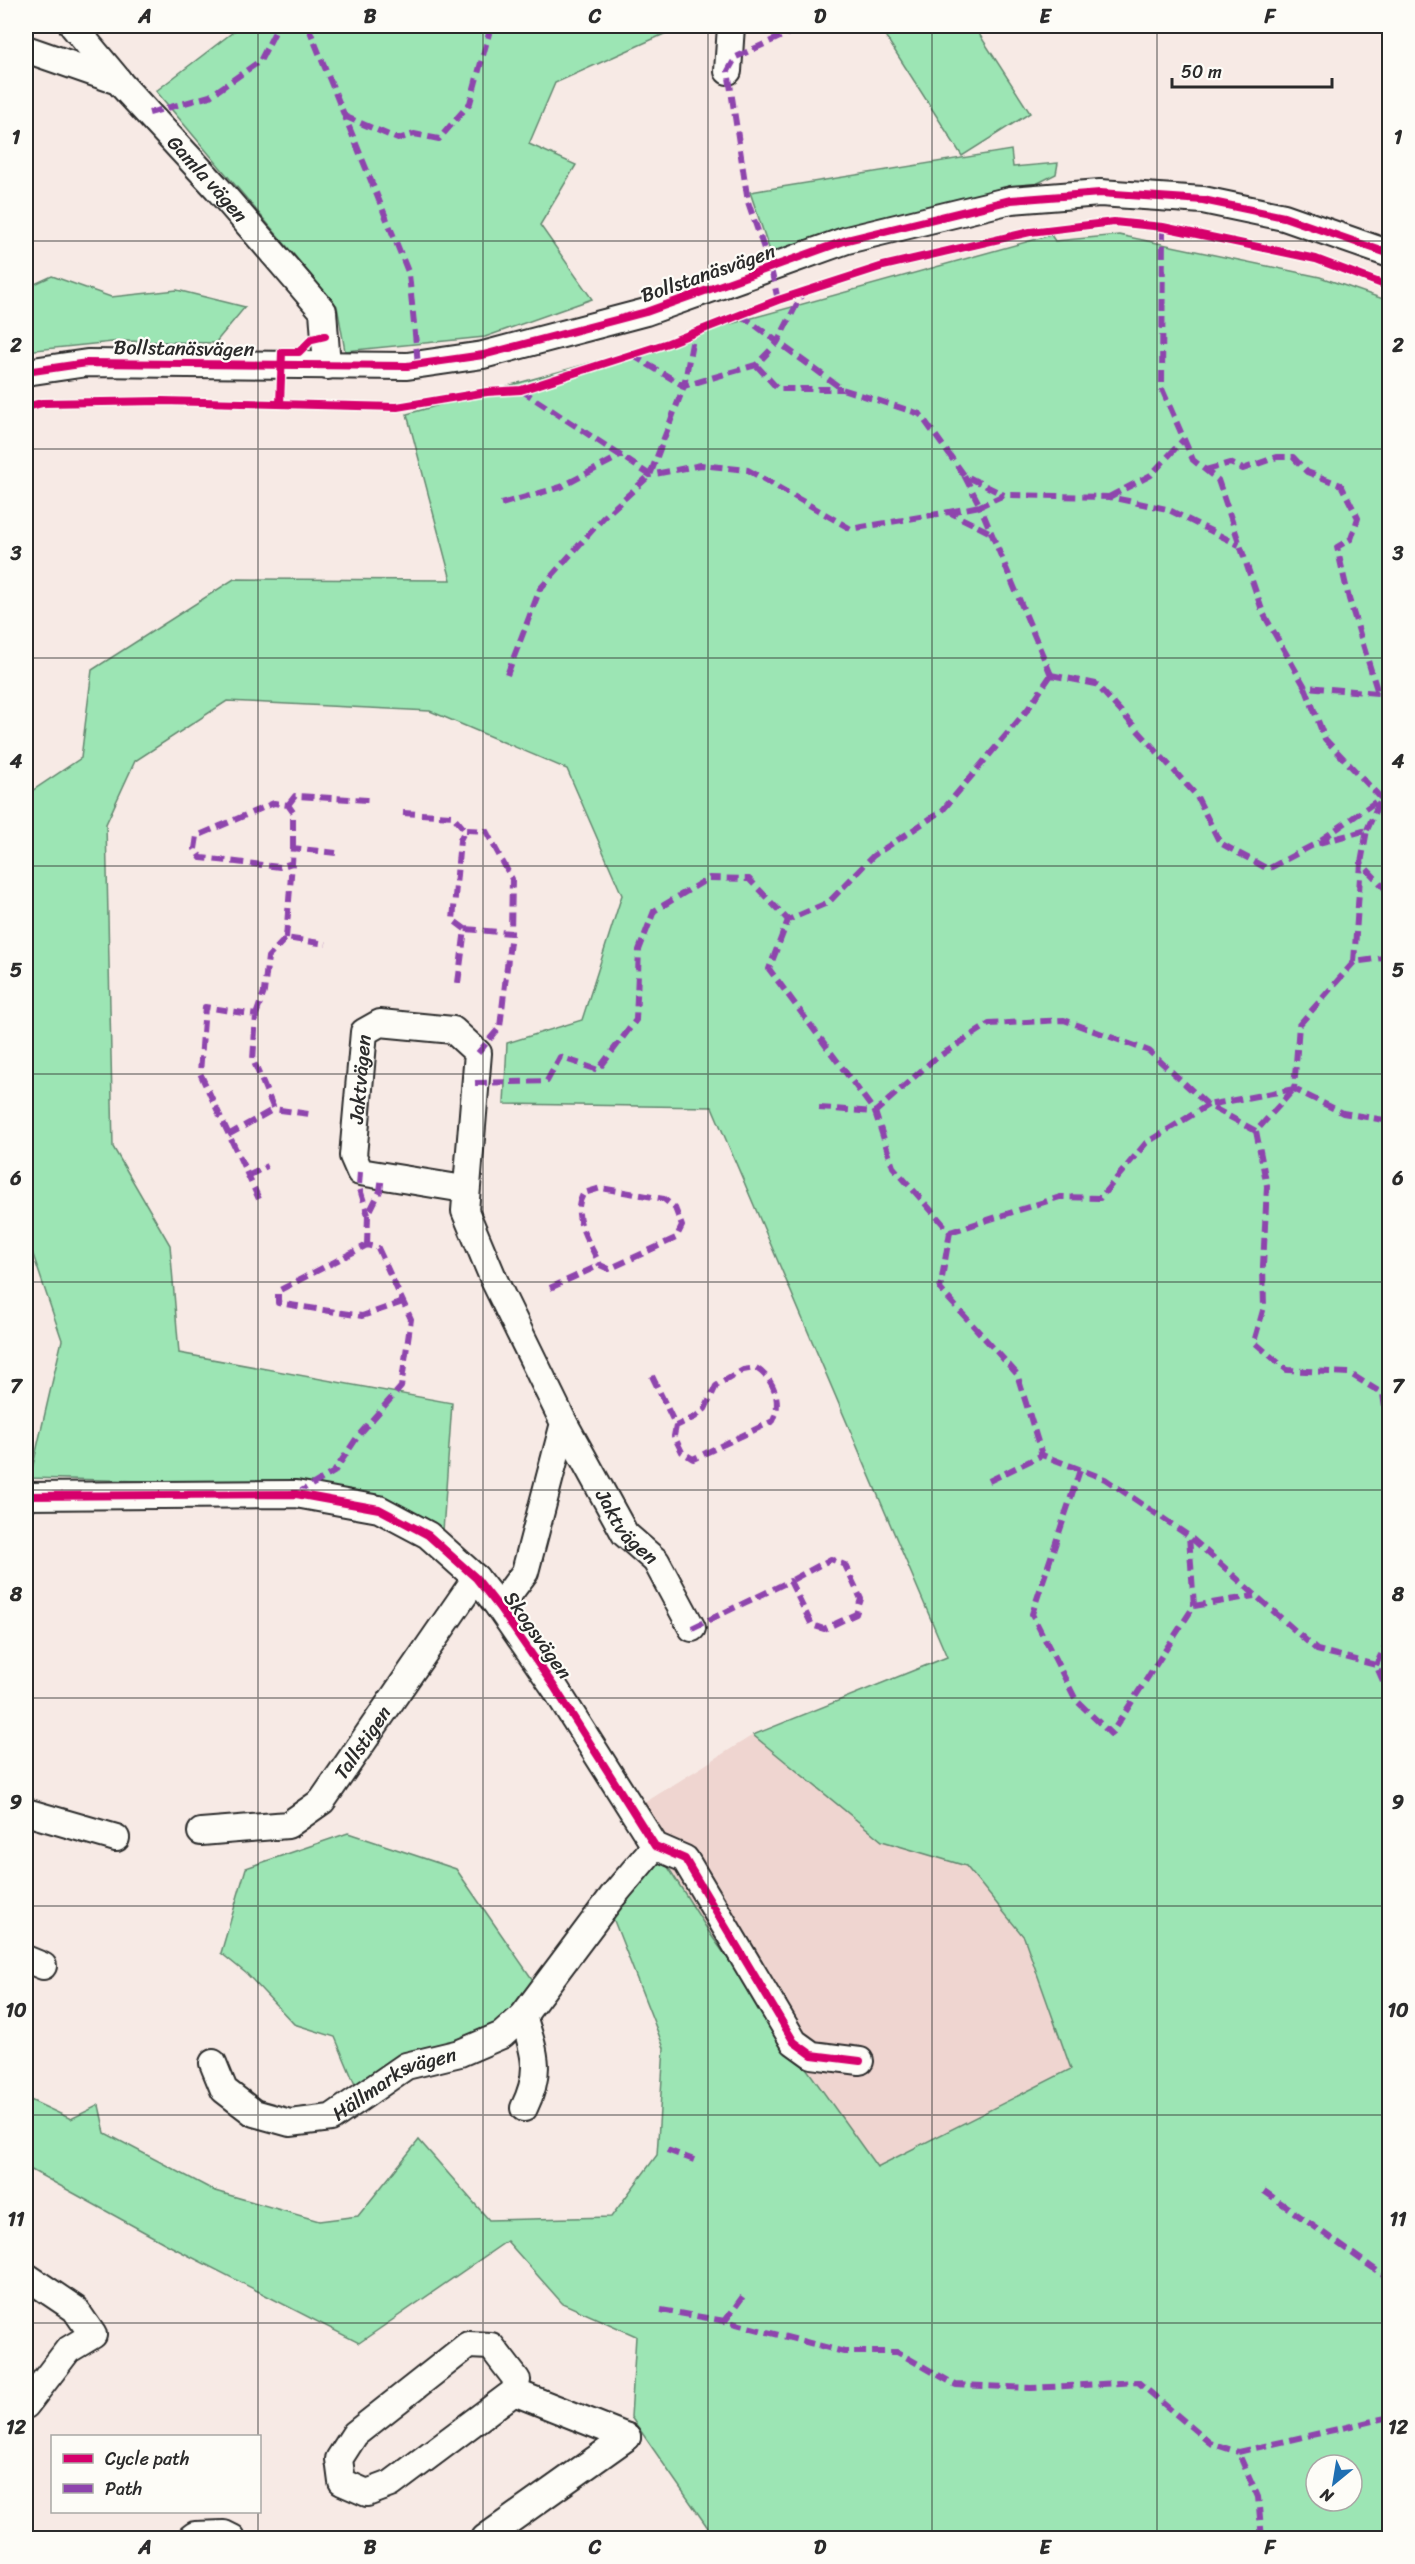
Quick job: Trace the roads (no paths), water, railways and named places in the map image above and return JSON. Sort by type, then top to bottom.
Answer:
[{"type":"street","points":[[73,26],[118,81]]},
{"type":"street","points":[[728,71],[731,26]]},
{"type":"street","name":"Gamla vägen","points":[[26,50],[118,81],[217,188],[323,311],[327,366]]},
{"type":"street","name":"Bollstanäsvägen","points":[[26,372],[87,363],[406,366],[483,355],[646,312],[847,240],[1011,200],[1100,193],[1203,200],[1284,217],[1389,254]]},
{"type":"street","name":"Jaktvägen","points":[[465,1189],[360,1172],[353,1156],[364,1032],[380,1023],[453,1030],[478,1053],[465,1189],[465,1211],[494,1280],[564,1423],[625,1534],[656,1561],[692,1628]]},
{"type":"street","points":[[499,1607],[525,1572],[564,1423]]},
{"type":"street","name":"Skogsvägen","points":[[26,1496],[296,1494],[379,1509],[428,1535],[476,1578],[499,1607],[555,1688],[655,1846]]},
{"type":"street","name":"Tallstigen","points":[[201,1832],[288,1825],[322,1802],[476,1578]]},
{"type":"street","points":[[26,1812],[116,1838]]},
{"type":"street","points":[[655,1846],[685,1859],[794,2042],[812,2055],[860,2061]]},
{"type":"street","name":"Hällmarksvägen","points":[[213,2063],[224,2090],[254,2113],[290,2124],[331,2118],[406,2066],[460,2053],[502,2035],[523,2016],[612,1897],[655,1846]]},
{"type":"street","points":[[523,2016],[535,2052],[535,2086],[524,2108]]},
{"type":"street","points":[[26,2276],[75,2309],[93,2335],[68,2350],[26,2405]]},
{"type":"street","points":[[468,2344],[491,2346],[517,2380],[514,2392],[391,2484],[367,2493],[342,2482],[339,2458],[355,2434],[468,2344]]},
{"type":"street","points":[[491,2537],[627,2437],[514,2392]]},
{"type":"street","points":[[191,2538],[195,2535],[224,2534],[232,2538]]}]
